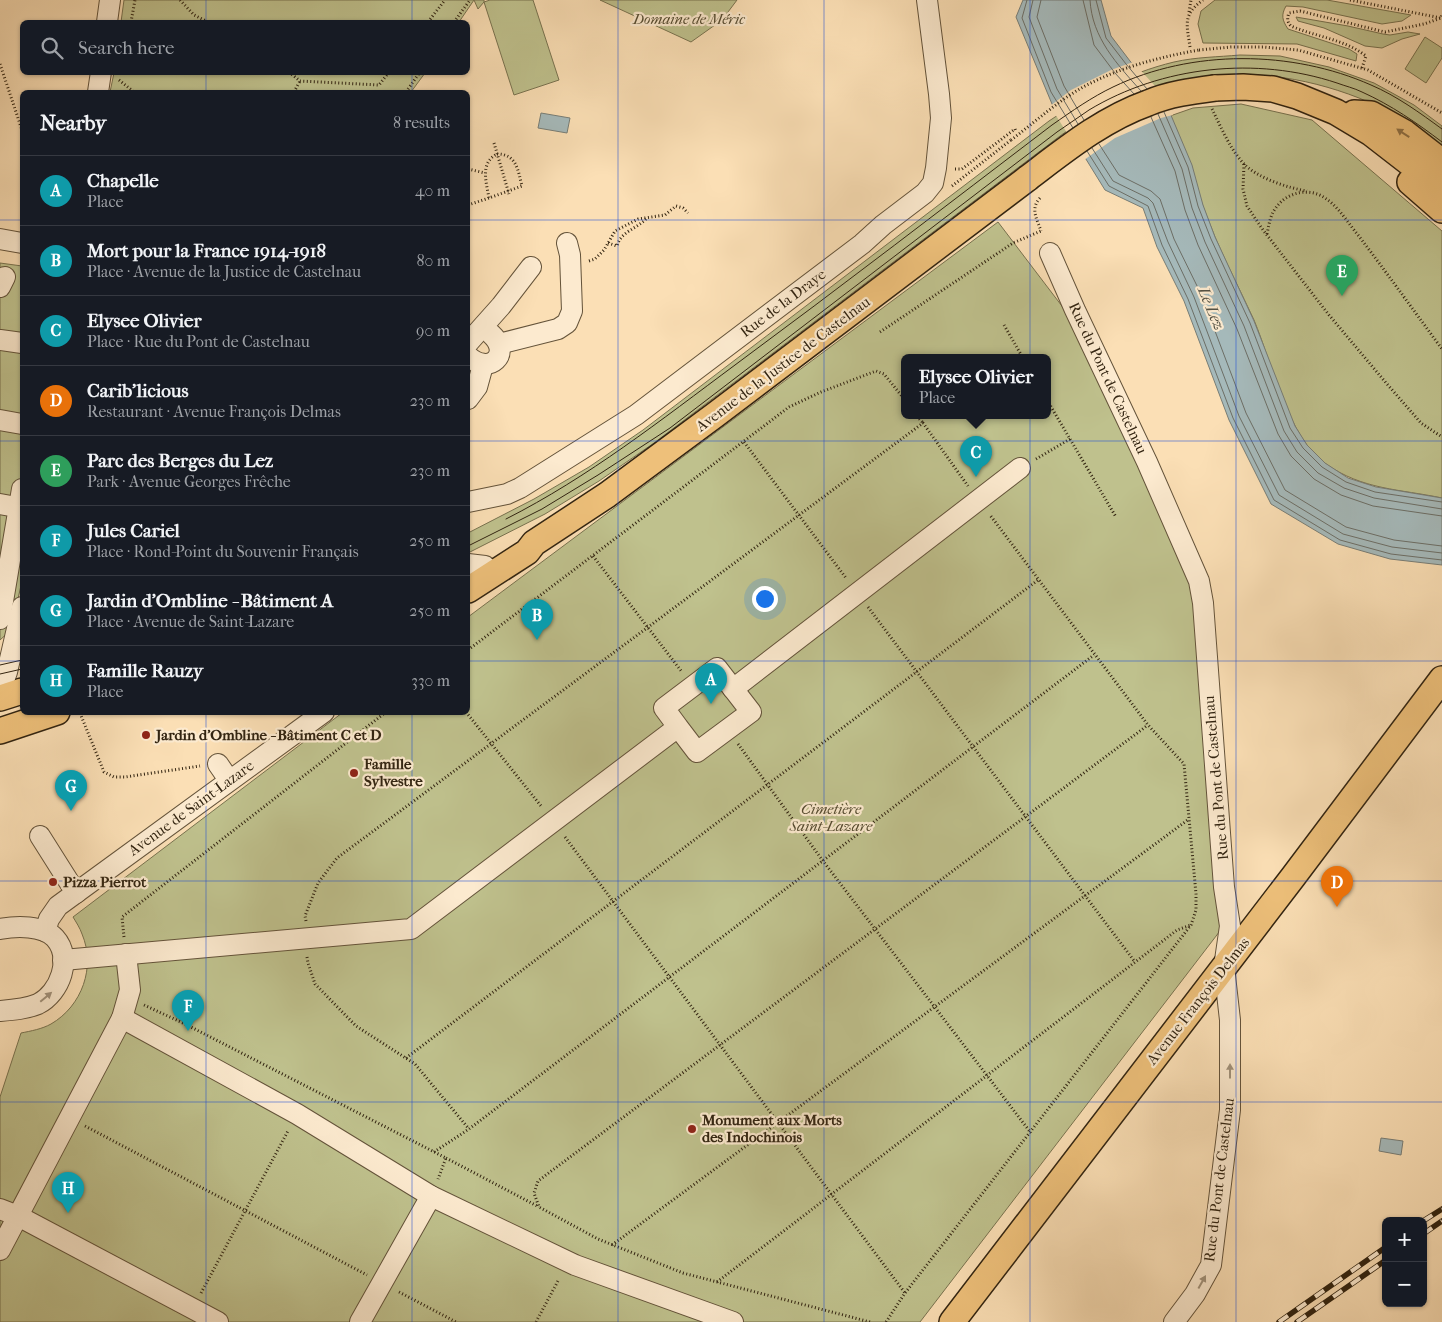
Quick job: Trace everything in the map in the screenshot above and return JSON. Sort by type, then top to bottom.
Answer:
[{"type":"main road","name":"Avenue de la Justice de Castelnau","points":[[470,589],[527,552],[534,543],[607,495],[1035,186],[1075,143],[1108,122],[1147,103],[1178,93],[1213,97],[1243,87],[1273,90],[1297,96],[1336,112]]},
{"type":"main road","points":[[1336,112],[1371,114],[1404,133],[1442,162]]},
{"type":"main road","points":[[1336,112],[1372,133],[1442,188]]},
{"type":"main road","points":[[1336,112],[1360,142],[1442,210]]},
{"type":"main road","name":"Avenue de la Justice de Castelnau","points":[[474,569],[523,543],[534,543]]},
{"type":"main road","name":"Avenue François Delmas","points":[[952,1322],[1224,967],[1442,678]]},
{"type":"main road","points":[[0,698],[20,692]]},
{"type":"main road","points":[[0,731],[48,715]]},
{"type":"street","points":[[107,20],[110,0]]},
{"type":"street","name":"Rue de la Draye","points":[[470,502],[507,494],[520,488],[636,415],[926,193],[933,183],[936,168],[941,118],[927,0]]},
{"type":"street","points":[[100,90],[110,76]]},
{"type":"street","points":[[0,239],[20,243]]},
{"type":"street","points":[[499,344],[558,329],[567,323],[572,311],[570,255],[567,243]]},
{"type":"street","name":"Rue du Pont de Castelnau","points":[[1050,253],[1147,462],[1199,581],[1205,628],[1207,676],[1224,887],[1230,926],[1224,967],[1230,1020],[1230,1110],[1211,1265],[1195,1294],[1174,1322]]},
{"type":"street","points":[[470,341],[531,267]]},
{"type":"street","points":[[470,396],[477,387],[475,360],[495,361],[499,356],[499,344],[483,326]]},
{"type":"street","points":[[0,340],[20,344]]},
{"type":"street","points":[[0,420],[20,424]]},
{"type":"street","points":[[733,688],[1020,468]]},
{"type":"street","points":[[0,619],[16,502]]},
{"type":"street","points":[[0,691],[19,635]]},
{"type":"street","points":[[717,668],[751,712],[697,752],[664,708],[693,686],[717,668]]},
{"type":"street","name":"Avenue de Saint-Lazare","points":[[45,931],[49,918],[58,906],[223,772],[319,715]]},
{"type":"street","points":[[63,960],[411,929],[678,728]]},
{"type":"street","points":[[40,836],[76,893]]},
{"type":"street","points":[[0,929],[20,927],[45,931],[55,938],[61,950],[63,960],[62,976],[53,992],[40,1003],[23,1009],[0,1011]]},
{"type":"street","points":[[0,1250],[9,1212],[69,1118],[122,1018],[130,990],[126,954]]},
{"type":"street","points":[[122,1018],[297,1114],[432,1196],[568,1262],[654,1295],[733,1322]]},
{"type":"street","points":[[360,1322],[432,1196]]},
{"type":"street","points":[[9,1212],[218,1322]]},
{"type":"path","points":[[131,20],[135,0]]},
{"type":"path","points":[[180,0],[194,14],[204,20]]},
{"type":"path","points":[[430,20],[445,0]]},
{"type":"path","points":[[455,20],[470,0]]},
{"type":"path","points":[[1190,47],[1187,22],[1191,0]]},
{"type":"path","points":[[1188,13],[1202,0]]},
{"type":"path","points":[[1350,0],[1442,16]]},
{"type":"path","points":[[1362,68],[1366,56],[1325,36],[1291,26],[1288,24],[1287,18],[1289,13],[1300,11],[1385,32],[1424,24],[1442,16]]},
{"type":"path","points":[[1010,140],[1085,86],[1129,67],[1176,54],[1231,47],[1298,50],[1362,68],[1387,80],[1442,113]]},
{"type":"path","points":[[0,64],[20,124]]},
{"type":"path","points":[[293,75],[300,81],[379,85],[387,75]]},
{"type":"path","points":[[407,90],[418,75]]},
{"type":"path","points":[[110,76],[131,90]]},
{"type":"path","points":[[295,90],[300,81]]},
{"type":"path","points":[[1213,97],[1228,141],[1244,164],[1282,185],[1312,192],[1326,198],[1379,262],[1442,349]]},
{"type":"path","points":[[936,168],[962,169],[1015,129],[1016,132]]},
{"type":"path","points":[[494,143],[508,192]]},
{"type":"path","points":[[470,204],[508,192],[522,186],[513,158],[504,154],[497,154],[487,163],[485,173],[489,198]]},
{"type":"path","points":[[1244,164],[1244,189],[1247,206],[1267,235],[1329,315],[1421,423],[1442,437]]},
{"type":"path","points":[[470,169],[485,173]]},
{"type":"path","points":[[1035,186],[1035,215],[1050,253]]},
{"type":"path","points":[[1267,235],[1270,219],[1275,208],[1284,198],[1298,193],[1312,192]]},
{"type":"path","points":[[570,269],[595,259],[604,250],[615,231],[638,220],[665,215],[676,206],[683,208],[688,213]]},
{"type":"path","points":[[618,251],[618,240],[648,218]]},
{"type":"path","points":[[880,332],[1013,243],[1041,231]]},
{"type":"path","points":[[608,243],[617,246]]},
{"type":"path","points":[[1004,325],[1021,354]]},
{"type":"path","points":[[470,648],[790,407],[821,392],[876,371],[884,374],[901,395]]},
{"type":"path","points":[[1051,407],[1116,517]]},
{"type":"path","points":[[886,1322],[905,1293],[1191,925],[1196,910],[1184,764],[1148,725],[919,419]]},
{"type":"path","points":[[469,1129],[415,1064],[356,1026],[315,984],[308,963],[305,916],[318,883],[337,858],[923,424]]},
{"type":"path","points":[[1020,468],[1070,439]]},
{"type":"path","points":[[744,442],[1135,962]]},
{"type":"path","points":[[592,556],[693,686]]},
{"type":"path","points":[[406,1058],[1038,580]]},
{"type":"path","points":[[434,1152],[469,1129],[1095,654]]},
{"type":"path","points":[[81,715],[104,772],[114,777],[223,772]]},
{"type":"path","points":[[126,954],[122,917],[382,715]]},
{"type":"path","points":[[468,715],[553,822],[905,1293]]},
{"type":"path","points":[[539,1207],[534,1193],[538,1181],[1148,725]]},
{"type":"path","points":[[727,730],[823,861],[1031,1133]]},
{"type":"path","points":[[612,1245],[1189,819]]},
{"type":"path","points":[[717,1282],[1177,930],[1191,925]]},
{"type":"path","points":[[128,998],[185,1024],[446,1158],[598,1239],[683,1273],[870,1322]]},
{"type":"path","points":[[192,1308],[297,1114]]},
{"type":"path","points":[[69,1118],[456,1322]]},
{"type":"path","points":[[432,1196],[446,1158]]},
{"type":"path","points":[[536,1322],[568,1262]]},
{"type":"green space","points":[[124,0],[474,0],[460,20],[121,20]]},
{"type":"green space","points":[[474,0],[484,0],[484,2],[478,9]]},
{"type":"green space","points":[[490,0],[533,0],[559,80],[514,95],[484,2]]},
{"type":"green space","name":"Domaine de Méric","points":[[600,0],[737,0],[722,20],[691,42]]},
{"type":"green space","points":[[1215,0],[1327,0],[1411,15],[1402,21],[1382,24],[1303,7],[1286,6],[1283,18],[1288,29],[1349,49],[1357,54],[1356,61],[1297,44],[1203,43],[1198,24],[1201,11]]},
{"type":"green space","points":[[1296,17],[1390,35],[1408,32],[1420,34],[1402,39],[1382,48],[1365,46],[1324,28],[1298,21]]},
{"type":"green space","points":[[1425,37],[1442,48],[1442,58],[1426,83],[1405,69]]},
{"type":"green space","points":[[1240,55],[1280,56],[1329,67],[1374,83],[1414,105],[1442,126],[1442,151],[1402,122],[1370,103],[1338,90],[1294,79],[1250,75],[1205,76],[1160,86],[1145,92],[1095,113],[1075,125],[654,443],[599,481],[545,514],[470,552],[470,532],[534,499],[589,467],[643,430],[1049,121],[1109,86],[1141,72],[1190,59]]},
{"type":"green space","points":[[113,75],[424,75],[412,90],[110,90]]},
{"type":"green space","points":[[1241,104],[1312,120],[1442,231],[1442,498],[1368,484],[1340,473],[1313,452],[1301,437],[1291,418],[1254,320],[1215,237],[1170,116],[1193,108]]},
{"type":"green space","name":"Cimetière Saint-Lazare","points":[[998,222],[1071,318],[1194,589],[1223,927],[920,1322],[0,1322],[0,1097],[21,1033],[44,1027],[62,1016],[71,1007],[83,985],[87,972],[86,947],[73,917],[339,715],[470,715],[470,616]]},
{"type":"green space","points":[[0,263],[20,266],[20,590],[11,630],[0,640]]},
{"type":"water","name":"Le Lez","points":[[1023,0],[1101,0],[1111,36],[1165,101],[1192,165],[1203,205],[1215,237],[1254,321],[1295,426],[1307,445],[1325,463],[1348,478],[1376,487],[1442,498],[1442,565],[1390,559],[1338,544],[1271,504],[1229,420],[1184,301],[1157,247],[1143,208],[1105,190],[1052,104],[1016,17]]},
{"type":"water","points":[[541,113],[570,118],[567,133],[538,128]]},
{"type":"water","points":[[1381,1138],[1403,1141],[1401,1155],[1379,1151]]},
{"type":"pier","points":[[1133,62],[1167,99],[1173,115],[1161,118],[1115,138],[1084,160],[1050,106],[1071,90],[1111,70]]},
{"type":"tram line","points":[[506,519],[537,503],[624,447],[1052,125],[1113,87],[1144,75],[1176,66],[1209,60],[1275,60],[1308,65],[1340,73],[1381,89],[1442,129]]},
{"type":"tram line","points":[[470,545],[542,509],[670,428],[1057,132],[1089,110],[1117,95],[1147,83],[1178,75],[1242,68],[1274,70],[1306,75],[1359,91],[1373,97],[1413,121],[1442,142]]},
{"type":"tram line","points":[[0,665],[20,660]]},
{"type":"tram line","points":[[0,674],[20,669]]},
{"type":"railway","points":[[1427,1218],[1442,1209]]},
{"type":"railway","points":[[1427,1231],[1442,1221]]},
{"type":"railway","points":[[1279,1322],[1382,1250]]},
{"type":"railway","points":[[1297,1322],[1383,1262]]},
{"type":"place","name":"Parc des Berges du Lez","points":[[1342,296]]},
{"type":"place","name":"Elysee Olivier","points":[[976,477]]},
{"type":"place","name":"Mort pour la France 1914-1918","points":[[537,640]]},
{"type":"place","name":"Chapelle","points":[[711,704]]},
{"type":"place","name":"Jardin d'Ombline - Bâtiment C et D","points":[[146,735]]},
{"type":"place","name":"Famille Sylvestre","points":[[354,773]]},
{"type":"place","name":"Jardin d'Ombline - Bâtiment A","points":[[71,811]]},
{"type":"place","name":"Pizza Pierrot","points":[[53,882]]},
{"type":"place","name":"Carib'licious","points":[[1337,907]]},
{"type":"place","name":"Jules Cariel","points":[[188,1031]]},
{"type":"place","name":"Monument aux Morts des Indochinois","points":[[692,1129]]},
{"type":"place","name":"Famille Rauzy","points":[[68,1213]]}]
